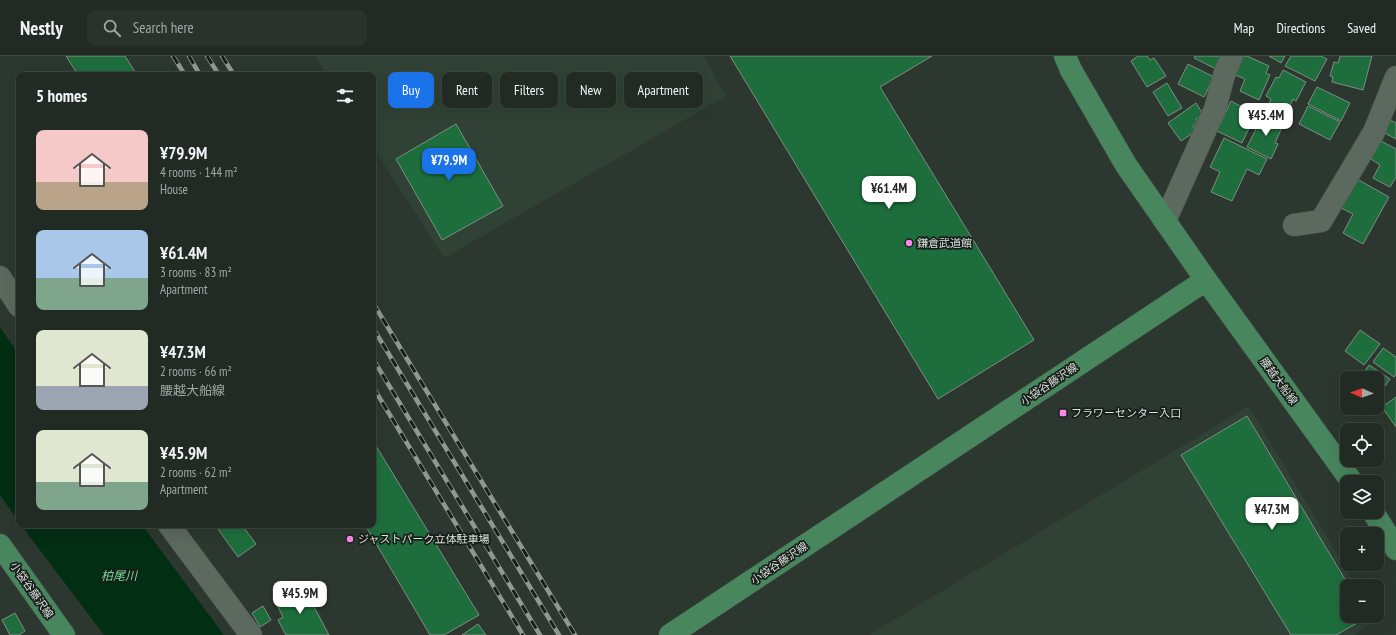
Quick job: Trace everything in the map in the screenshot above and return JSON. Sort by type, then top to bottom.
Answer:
[{"type":"main road","points":[[1065,56],[1071,70],[1126,164],[1206,280]]},
{"type":"main road","name":"小袋谷藤沢線","points":[[670,635],[1206,280]]},
{"type":"main road","name":"腰越大船線","points":[[1206,280],[1347,475]]},
{"type":"main road","points":[[1377,519],[1396,549]]},
{"type":"main road","name":"小袋谷藤沢線","points":[[0,545],[64,635]]},
{"type":"street","points":[[1165,221],[1215,109],[1224,75],[1232,56]]},
{"type":"street","points":[[1294,225],[1321,221],[1374,132],[1396,77]]},
{"type":"street","points":[[0,277],[16,301]]},
{"type":"street","points":[[171,528],[251,635]]},
{"type":"shaded area","points":[[315,56],[704,56],[726,96],[444,258],[376,152],[376,72],[325,72]]},
{"type":"shaded area","points":[[1249,406],[1340,559],[1340,571],[1347,571],[1352,579],[1340,579],[1340,623],[1372,623],[1354,635],[869,635]]},
{"type":"water","points":[[0,327],[16,351],[16,518],[0,495]]},
{"type":"water","name":"柏尾川","points":[[23,528],[144,528],[224,635],[104,635]]},
{"type":"building","points":[[66,56],[125,56],[135,72],[76,72]]},
{"type":"building","name":"鎌倉武道館","points":[[730,56],[932,56],[880,87],[1034,340],[938,399]]},
{"type":"building","points":[[1138,56],[1147,56],[1150,60],[1154,58],[1166,76],[1147,87],[1131,61]]},
{"type":"building","points":[[1195,56],[1223,56],[1216,69],[1194,58]]},
{"type":"building","points":[[1242,56],[1247,56],[1269,66],[1266,73],[1270,75],[1259,100],[1240,91],[1245,79],[1233,74]]},
{"type":"building","points":[[1269,56],[1285,56],[1281,63]]},
{"type":"building","points":[[1291,56],[1321,56],[1327,59],[1315,81],[1285,66]]},
{"type":"building","points":[[1340,56],[1372,56],[1363,90],[1332,82],[1333,77],[1330,76],[1334,62],[1338,63]]},
{"type":"building","points":[[1188,64],[1214,77],[1204,97],[1178,84]]},
{"type":"building","points":[[1283,70],[1306,82],[1296,101],[1293,99],[1288,110],[1282,107],[1281,111],[1269,104],[1271,99],[1266,96],[1276,77],[1279,78]]},
{"type":"building","points":[[1167,83],[1182,108],[1168,116],[1153,92]]},
{"type":"building","points":[[1317,87],[1350,103],[1341,121],[1308,104]]},
{"type":"building","points":[[1231,101],[1244,108],[1242,112],[1254,118],[1242,143],[1217,131]]},
{"type":"building","points":[[1196,103],[1203,114],[1196,119],[1198,122],[1193,126],[1196,131],[1181,141],[1168,123]]},
{"type":"building","points":[[1308,106],[1340,122],[1330,140],[1299,124]]},
{"type":"building","points":[[1263,115],[1283,125],[1275,143],[1278,144],[1271,159],[1247,147]]},
{"type":"building","points":[[1390,120],[1396,123],[1396,139],[1383,132]]},
{"type":"building","points":[[456,124],[503,206],[442,240],[396,159]]},
{"type":"building","points":[[1224,138],[1267,159],[1259,175],[1247,169],[1232,201],[1211,192],[1220,172],[1210,167]]},
{"type":"building","points":[[1381,141],[1396,149],[1396,177],[1390,187],[1373,178],[1380,165],[1371,159]]},
{"type":"building","points":[[1357,179],[1389,197],[1363,244],[1343,233],[1353,214],[1341,208]]},
{"type":"building","points":[[1360,330],[1380,344],[1364,365],[1345,351]]},
{"type":"building","points":[[1383,348],[1396,357],[1396,374],[1394,377],[1373,362]]},
{"type":"building","points":[[1369,365],[1378,371],[1365,371]]},
{"type":"building","points":[[1384,375],[1390,379],[1384,387]]},
{"type":"building","points":[[1396,397],[1396,427],[1384,410],[1384,406]]},
{"type":"building","points":[[1247,416],[1345,579],[1340,579],[1340,623],[1357,623],[1336,635],[1291,635],[1181,455]]},
{"type":"building","points":[[376,446],[479,615],[444,635],[430,635],[367,528],[376,528]]},
{"type":"building","points":[[217,528],[244,528],[256,544],[238,557]]},
{"type":"building","points":[[303,586],[329,635],[286,635],[278,620],[283,617],[275,601]]},
{"type":"building","points":[[263,606],[271,620],[260,627],[252,613]]},
{"type":"building","points":[[15,613],[25,631],[19,635],[10,635],[2,620]]},
{"type":"building","points":[[478,624],[486,635],[462,635]]},
{"type":"railway","points":[[173,56],[183,72]]},
{"type":"railway","points":[[189,56],[198,72]]},
{"type":"railway","points":[[207,56],[217,72]]},
{"type":"railway","points":[[222,56],[232,72]]},
{"type":"railway","points":[[376,308],[575,635]]},
{"type":"railway","points":[[376,333],[559,635]]},
{"type":"railway","points":[[376,364],[540,635]]},
{"type":"railway","points":[[376,392],[523,635]]},
{"type":"place","name":"鎌倉武道館","points":[[909,243]]},
{"type":"place","name":"フラワーセンター入口","points":[[1063,413]]},
{"type":"place","name":"ジャストパーク立体駐車場","points":[[350,539]]}]
